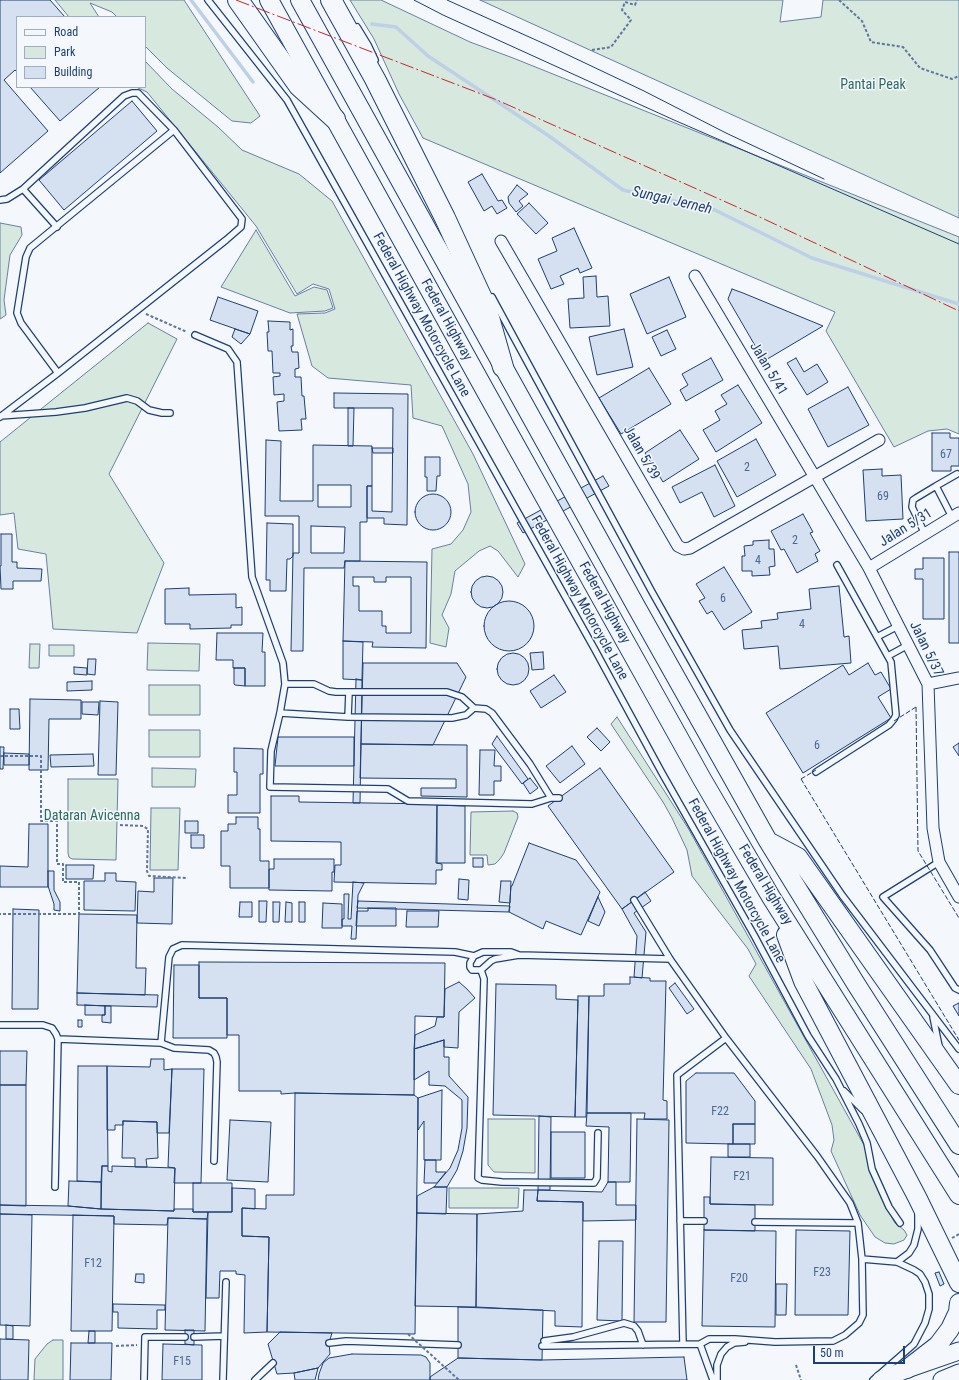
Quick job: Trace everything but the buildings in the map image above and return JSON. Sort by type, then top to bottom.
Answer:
[{"type":"highway","points":[[238,0],[299,86],[335,119]]},
{"type":"highway","name":"Federal Highway","points":[[269,0],[489,399],[698,772],[771,897],[959,1195]]},
{"type":"highway","name":"Federal Highway","points":[[300,0],[503,367],[768,840],[856,984],[959,1145]]},
{"type":"highway","points":[[331,0],[377,72],[445,218],[492,305],[503,367]]},
{"type":"highway","points":[[768,840],[798,856],[959,1084]]},
{"type":"highway","points":[[771,897],[803,981],[918,1197],[959,1283]]},
{"type":"highway","points":[[907,1369],[938,1345],[950,1329],[958,1312],[959,1303]]},
{"type":"main road","points":[[881,1380],[907,1369],[959,1351]]},
{"type":"main road","points":[[942,1380],[959,1374]]},
{"type":"street","name":"Jalan 5/39","points":[[501,241],[678,546],[690,548],[814,477]]},
{"type":"street","name":"Jalan 5/41","points":[[695,276],[814,477]]},
{"type":"street","points":[[814,477],[879,440]]},
{"type":"street","name":"Jalan 5/37","points":[[814,477],[869,568],[928,684],[933,828],[939,862],[959,897]]},
{"type":"street","name":"Jalan 5/31","points":[[869,568],[956,515]]},
{"type":"street","points":[[928,684],[959,678]]},
{"type":"lane","name":"Federal Highway Motorcycle Lane","points":[[208,0],[287,100],[594,648],[662,773],[754,935],[808,1036],[840,1087],[867,1143],[872,1169],[888,1207],[900,1223]]},
{"type":"lane","points":[[353,20],[368,45],[377,72]]},
{"type":"lane","points":[[0,200],[7,199],[23,189],[124,96],[138,92],[174,130],[242,219],[241,227],[58,373],[0,416],[56,412],[85,408],[127,398],[137,401],[149,410],[170,413]]},
{"type":"lane","points":[[58,373],[21,323],[17,311],[26,256],[30,248],[58,227],[174,130]]},
{"type":"lane","points":[[414,142],[464,244]]},
{"type":"lane","points":[[23,189],[58,227]]},
{"type":"lane","points":[[492,305],[730,730],[842,895],[959,1049]]},
{"type":"lane","points":[[195,335],[228,349],[237,362],[252,577],[283,663],[285,684],[271,751],[270,787],[388,789],[408,801],[532,804],[551,798],[559,798]]},
{"type":"lane","points":[[925,534],[913,510],[912,503],[916,498],[958,474]]},
{"type":"lane","points":[[936,486],[956,515]]},
{"type":"lane","points":[[816,772],[889,725],[894,719],[896,710],[892,667],[888,656],[837,566]]},
{"type":"lane","points":[[877,637],[898,626]]},
{"type":"lane","points":[[888,656],[908,645]]},
{"type":"lane","points":[[285,684],[314,684],[329,691],[349,692],[447,692],[462,697],[474,708],[486,709],[492,713],[530,764],[551,798]]},
{"type":"lane","points":[[348,717],[349,692]]},
{"type":"lane","points":[[280,713],[348,717],[452,718],[466,715],[474,708]]},
{"type":"lane","points":[[939,862],[883,897],[930,950],[955,988],[959,990]]},
{"type":"lane","points":[[634,900],[670,959],[726,1038],[817,1156],[850,1203],[858,1223],[862,1259],[863,1315],[859,1323],[845,1335],[833,1341],[708,1339],[700,1344],[642,1345],[543,1344],[624,1323],[634,1326],[638,1331],[642,1345]]},
{"type":"lane","points":[[161,1043],[169,957],[170,952],[177,946],[455,952],[474,956]]},
{"type":"lane","points":[[519,955],[511,952],[487,951],[478,953],[474,956],[470,963],[470,967],[472,970],[481,970],[495,959],[519,955],[670,959]]},
{"type":"lane","points":[[481,970],[484,979],[478,1178],[482,1180],[502,1182],[594,1183],[597,1178],[598,1133]]},
{"type":"lane","points":[[933,1015],[943,1061]]},
{"type":"lane","points":[[0,1025],[48,1026],[54,1030],[58,1039],[55,1187]]},
{"type":"lane","points":[[683,1344],[677,1075],[726,1038]]},
{"type":"lane","points":[[58,1039],[161,1043],[174,1048],[209,1050],[214,1053],[217,1062],[214,1161]]},
{"type":"lane","points":[[840,1087],[879,1126]]},
{"type":"lane","points":[[898,1262],[909,1253],[914,1245],[918,1229],[918,1197]]},
{"type":"lane","points":[[680,1221],[704,1221]]},
{"type":"lane","points":[[755,1222],[858,1223]]},
{"type":"lane","points":[[862,1259],[898,1262],[914,1270],[920,1274],[925,1282],[929,1294],[929,1309],[925,1323],[914,1344],[873,1380]]},
{"type":"lane","points":[[223,1380],[226,1282]]},
{"type":"lane","points":[[194,1337],[224,1336]]},
{"type":"lane","points":[[144,1380],[145,1337],[185,1337]]},
{"type":"lane","points":[[717,1380],[717,1365],[727,1347],[734,1343],[751,1340]]},
{"type":"lane","points":[[329,1343],[346,1341],[458,1345]]},
{"type":"lane","points":[[700,1344],[713,1380]]},
{"type":"lane","points":[[255,1380],[273,1363]]},
{"type":"path","points":[[592,50],[611,47],[631,20],[622,10],[625,2],[635,5],[637,0]]},
{"type":"path","points":[[839,0],[862,21],[871,42],[903,47],[920,68],[952,79],[959,76]]},
{"type":"path","points":[[137,310],[195,335]]},
{"type":"path","points":[[0,756],[41,756],[41,821],[57,821],[57,864],[63,864],[63,882],[79,882],[79,914],[0,914]]},
{"type":"path","points":[[120,825],[143,826],[148,829],[147,871],[149,876],[187,878]]},
{"type":"path","points":[[408,1334],[459,1380]]},
{"type":"path","points":[[116,1346],[145,1345]]},
{"type":"path","points":[[796,1364],[801,1380]]},
{"type":"green space","points":[[55,0],[184,0],[260,116],[251,123],[232,121],[167,68],[146,47],[146,16],[116,16],[112,12],[90,3],[98,16],[68,16]]},
{"type":"green space","points":[[350,0],[381,0],[470,42],[959,237],[959,434],[947,429],[928,431],[894,447],[826,331],[835,312],[423,138],[399,94],[374,39]]},
{"type":"green space","name":"Pantai Peak","points":[[480,0],[783,0],[780,22],[821,17],[823,0],[959,0],[959,218]]},
{"type":"green space","points":[[146,62],[172,89],[218,127],[242,150],[299,174],[332,201],[473,454],[525,564],[518,577],[498,551],[490,546],[479,551],[455,571],[451,594],[442,615],[449,628],[446,647],[430,643],[432,549],[451,544],[463,530],[471,512],[468,484],[442,426],[413,418],[411,385],[328,378],[312,366],[297,314],[325,313],[335,309],[329,289],[313,284],[297,294],[256,226],[147,92],[138,88],[146,88]]},
{"type":"green space","points":[[0,223],[21,227],[22,235],[10,255],[4,300],[6,315],[0,319]]},
{"type":"green space","points":[[256,230],[295,296],[314,287],[327,290],[333,308],[325,311],[290,313],[221,287]]},
{"type":"green space","points":[[148,323],[177,339],[109,474],[164,563],[137,633],[53,629],[46,554],[18,549],[14,513],[0,515],[0,442]]},
{"type":"green space","points":[[148,643],[200,644],[199,671],[147,670]]},
{"type":"green space","points":[[30,644],[40,644],[39,668],[29,668]]},
{"type":"green space","points":[[49,645],[74,645],[74,656],[49,656]]},
{"type":"green space","points":[[149,685],[200,685],[200,715],[149,715]]},
{"type":"green space","points":[[617,717],[688,828],[864,1145],[872,1174],[886,1207],[895,1223],[904,1230],[907,1235],[904,1240],[894,1244],[885,1243],[875,1237],[860,1215],[831,1151],[834,1140],[832,1125],[811,1069],[749,976],[756,964],[748,949],[692,876],[687,850],[672,818],[611,724]]},
{"type":"green space","points":[[149,730],[200,730],[200,757],[149,757]]},
{"type":"green space","points":[[152,768],[196,769],[195,787],[152,787]]},
{"type":"green space","name":"Dataran Avicenna","points":[[68,779],[118,779],[116,860],[72,859],[69,857]]},
{"type":"green space","points":[[151,808],[180,808],[178,870],[150,870]]},
{"type":"green space","points":[[513,811],[517,813],[518,817],[504,853],[500,859],[495,864],[488,865],[487,855],[470,855],[471,812]]},
{"type":"green space","points":[[488,1119],[535,1119],[535,1173],[494,1172],[488,1165]]},
{"type":"green space","points":[[449,1188],[519,1188],[518,1208],[449,1208]]},
{"type":"green space","points":[[53,1340],[63,1340],[63,1380],[34,1380],[35,1359],[47,1344]]},
{"type":"waterway","name":"Sungai Jerneh","points":[[191,0],[253,82]]},
{"type":"waterway","name":"Sungai Jerneh","points":[[372,24],[396,27],[428,56],[549,136],[623,190],[715,210],[812,258],[959,304]]},
{"type":"tram line","points":[[414,0],[443,15],[674,120],[959,244]]},
{"type":"tram line","points":[[447,0],[644,91],[726,133],[824,179]]},
{"type":"fence","points":[[916,707],[918,851],[959,918]]},
{"type":"fence","points":[[894,721],[916,707]]},
{"type":"fence","points":[[801,779],[816,770]]},
{"type":"fence","points":[[801,779],[959,1040]]},
{"type":"power","points":[[236,0],[497,100],[764,219],[959,311]]}]
